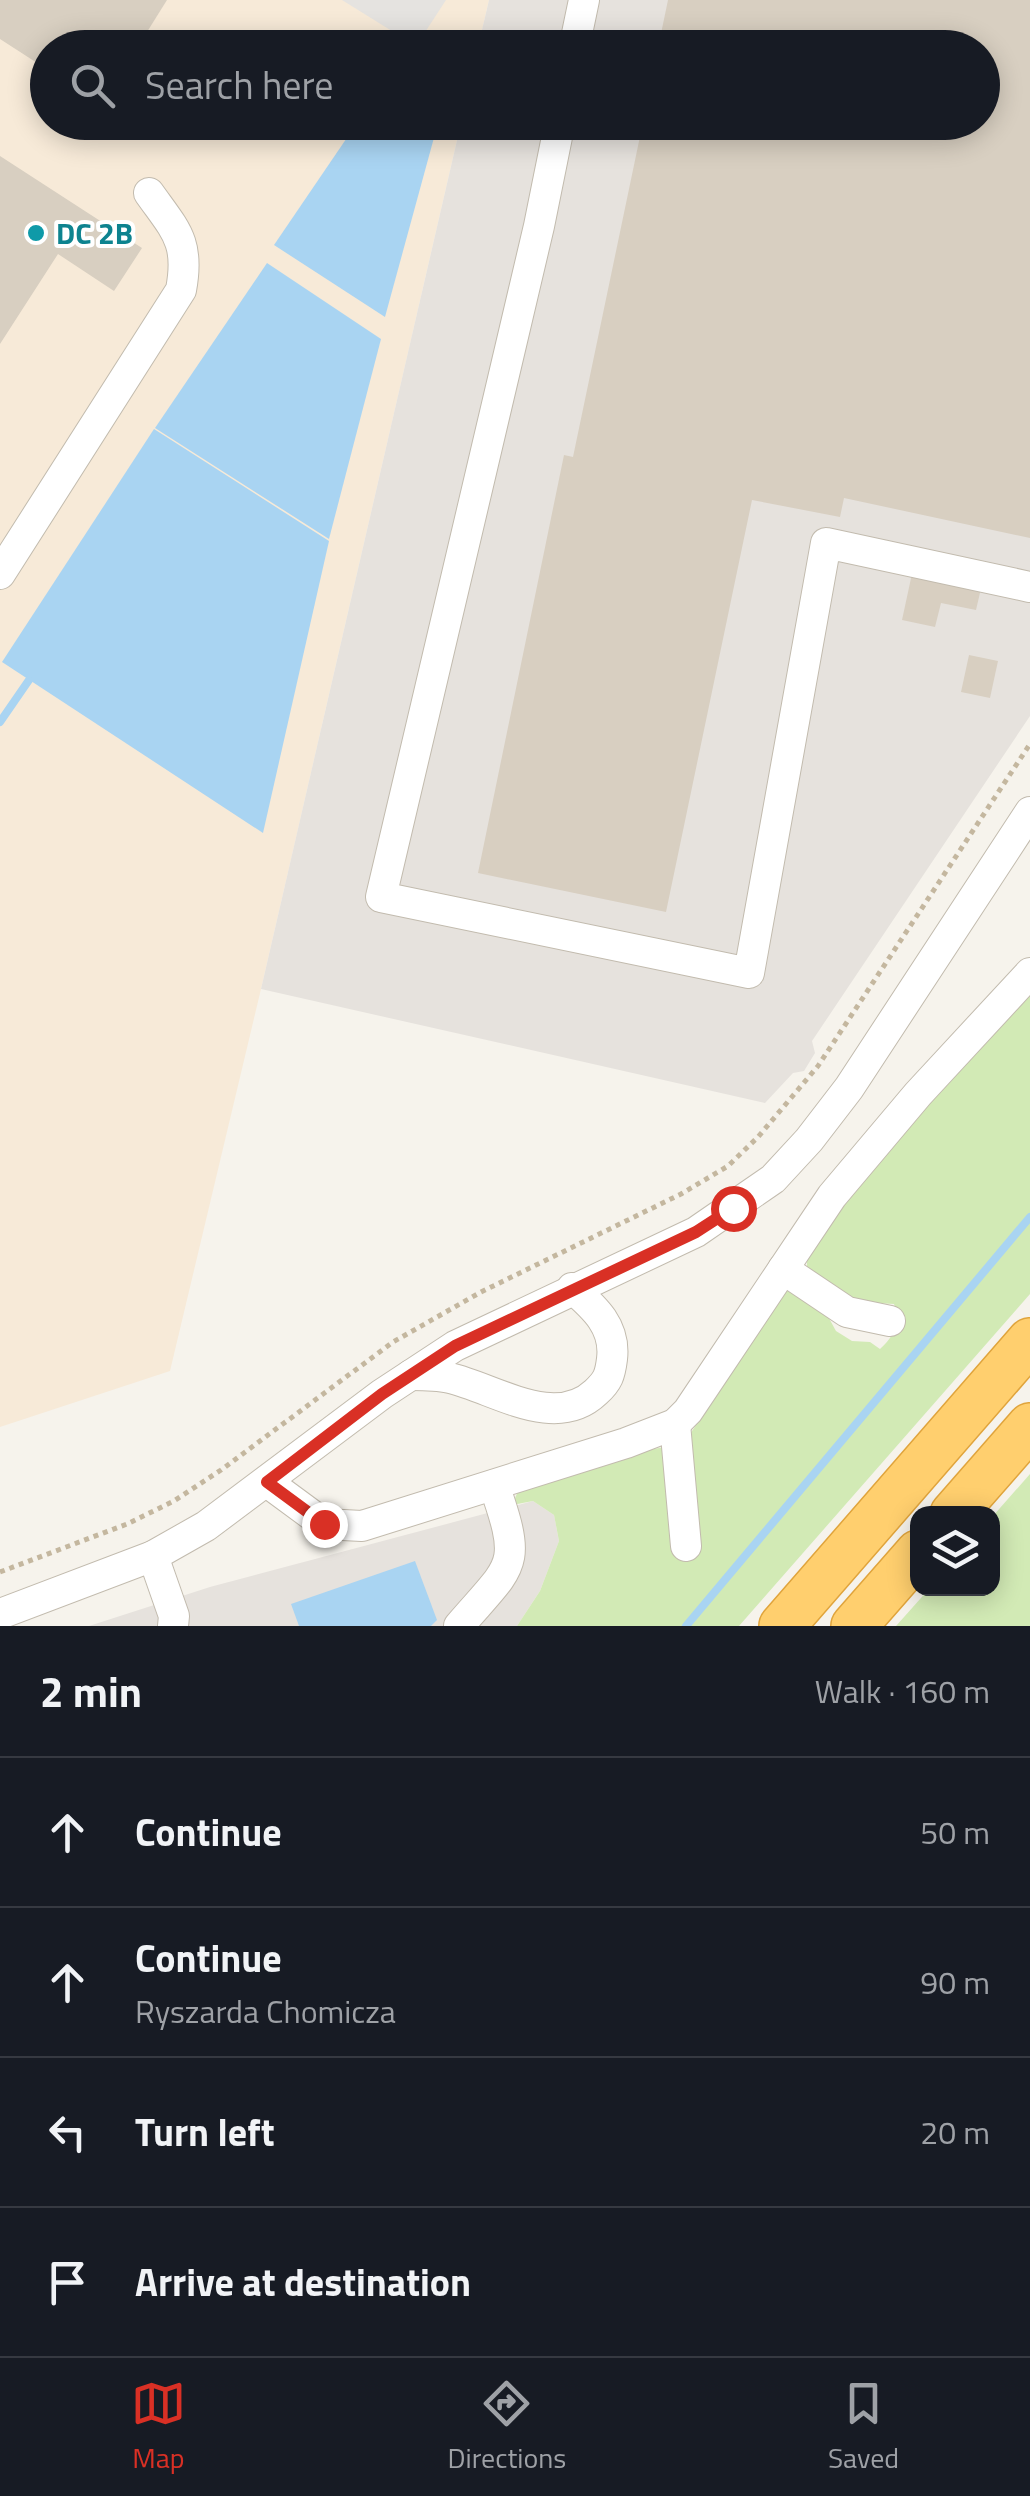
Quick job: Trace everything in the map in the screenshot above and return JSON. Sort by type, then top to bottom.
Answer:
[{"type":"highway","points":[[782,1626],[1030,1341]]},
{"type":"highway","points":[[960,1506],[1030,1426]]},
{"type":"highway","points":[[854,1626],[910,1563]]},
{"type":"street","points":[[578,30],[584,0]]},
{"type":"street","points":[[556,140],[381,897],[749,973],[826,542],[1030,587]]},
{"type":"street","points":[[0,574],[181,290],[186,261],[182,243],[149,194]]},
{"type":"street","points":[[0,1614],[153,1556],[206,1526],[455,1346],[696,1232],[773,1179],[810,1140],[848,1088],[1030,812]]},
{"type":"street","points":[[267,1482],[324,1524],[362,1526],[626,1444],[675,1424],[688,1411],[832,1196],[918,1094],[1030,973]]},
{"type":"street","points":[[783,1268],[847,1312],[890,1321]]},
{"type":"street","points":[[411,1375],[447,1376],[551,1411],[584,1404],[610,1379],[614,1344],[599,1314],[572,1288]]},
{"type":"street","points":[[675,1424],[686,1546]]},
{"type":"street","points":[[458,1626],[512,1560],[508,1528],[494,1485]]},
{"type":"street","points":[[153,1556],[177,1623]]},
{"type":"path","points":[[0,1572],[127,1524],[174,1501],[222,1470],[393,1342],[480,1292],[681,1194],[728,1166],[818,1066],[1030,744]]},
{"type":"shaded area","points":[[0,0],[489,0],[482,30],[30,30],[30,140],[457,140],[170,1371],[0,1427]]},
{"type":"shaded area","points":[[342,0],[446,0],[426,30],[390,30]]},
{"type":"shaded area","points":[[489,0],[1030,0],[1030,716],[812,1041],[815,1053],[804,1071],[793,1073],[765,1103],[261,989],[457,140],[1000,140],[1000,30],[482,30]]},
{"type":"shaded area","points":[[533,1501],[554,1515],[559,1541],[540,1591],[517,1626],[89,1626],[210,1587]]},
{"type":"green space","points":[[1030,988],[1030,1294],[739,1626],[517,1626],[540,1591],[559,1541],[554,1515],[533,1501],[512,1505],[519,1489],[614,1457],[684,1443],[788,1288],[825,1311],[836,1331],[852,1341],[870,1342],[880,1349],[889,1339],[896,1323],[894,1304],[859,1302],[807,1272],[807,1245]]},
{"type":"green space","points":[[1030,1474],[1030,1626],[896,1626],[923,1596],[1000,1596],[1000,1508]]},
{"type":"water","points":[[345,140],[433,140],[385,317],[274,245]]},
{"type":"water","points":[[267,263],[381,339],[329,539],[155,428]]},
{"type":"water","points":[[154,429],[329,541],[263,833],[2,662]]},
{"type":"water","points":[[415,1561],[437,1620],[431,1626],[299,1626],[291,1604]]},
{"type":"building","points":[[0,0],[167,0],[148,30],[30,30],[30,58],[0,39]]},
{"type":"building","points":[[668,0],[1030,0],[1030,538],[844,498],[840,517],[752,500],[666,912],[478,873],[564,455],[573,457],[639,140],[1000,140],[1000,30],[662,30]]},
{"type":"building","name":"DC 2B","points":[[0,156],[142,248],[114,291],[58,254],[0,344]]},
{"type":"building","points":[[913,569],[982,584],[976,610],[941,603],[935,627],[902,620]]},
{"type":"building","points":[[969,655],[998,661],[990,698],[961,692]]},
{"type":"waterway","points":[[0,722],[29,680]]},
{"type":"waterway","points":[[686,1626],[1030,1217]]},
{"type":"place","name":"DC 2B","points":[[36,233]]},
{"type":"route","points":[[324,1524],[267,1482],[382,1394],[455,1346],[696,1232],[733,1208]]}]
